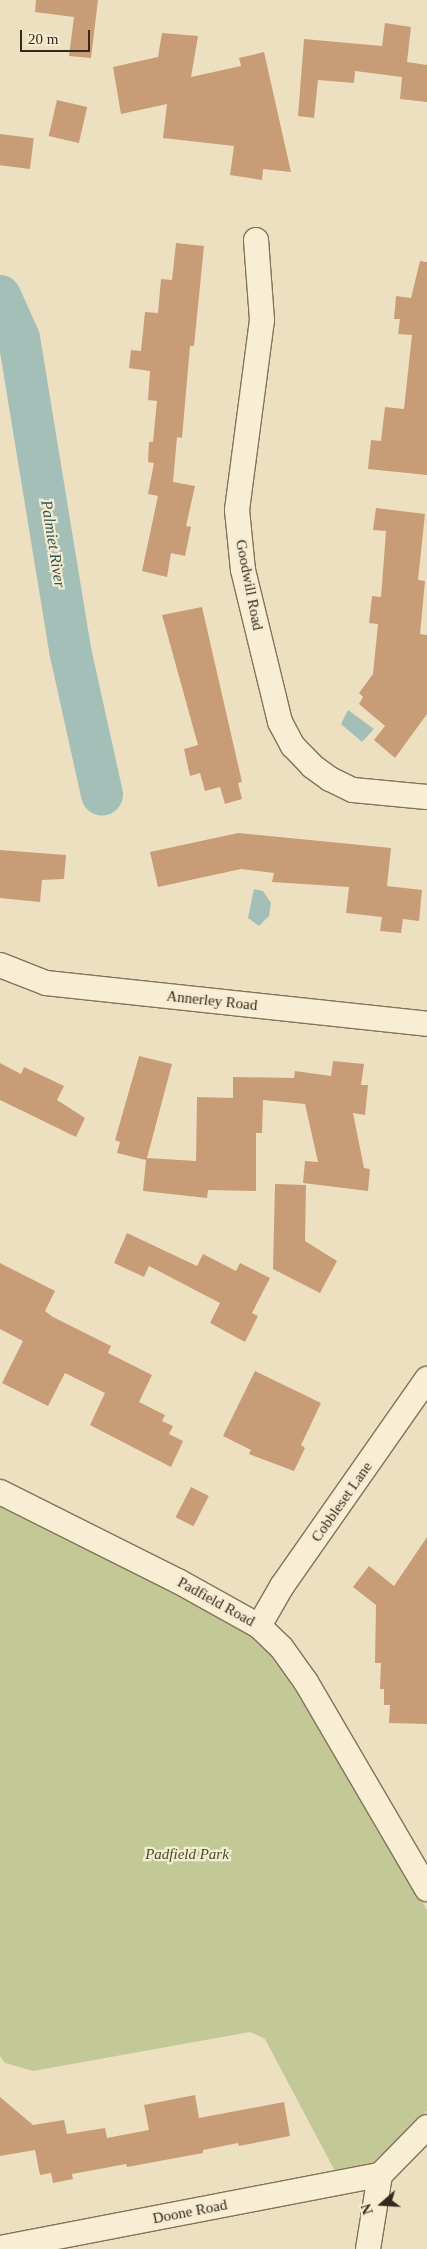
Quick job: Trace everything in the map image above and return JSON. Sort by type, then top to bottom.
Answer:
[{"type":"street","name":"Goodwill Road","points":[[256,240],[262,320],[237,510],[243,570],[280,722],[293,746],[312,766],[330,779],[353,790],[427,797]]},
{"type":"street","name":"Annerley Road","points":[[0,965],[46,983],[427,1024]]},
{"type":"street","name":"Cobbleset Lane","points":[[259,1626],[282,1586],[427,1379]]},
{"type":"street","name":"Padfield Road","points":[[0,1492],[178,1581],[259,1626],[281,1647],[306,1682],[427,1889]]},
{"type":"street","points":[[368,2249],[380,2175],[427,2127]]},
{"type":"street","name":"Doone Road","points":[[0,2248],[380,2175]]},
{"type":"green space","name":"Padfield Park","points":[[0,1503],[260,1633],[307,1687],[427,1910],[427,2111],[370,2166],[337,2175],[265,2039],[250,2032],[33,2071],[5,2063],[0,2056]]},
{"type":"water","points":[[348,710],[374,729],[362,742],[341,724]]},
{"type":"water","points":[[254,889],[263,891],[271,903],[269,916],[259,926],[248,918]]},
{"type":"building","points":[[36,0],[98,0],[91,58],[69,56],[74,17],[35,12]]},
{"type":"building","points":[[385,23],[411,27],[407,62],[427,65],[427,102],[400,99],[402,77],[355,71],[354,83],[318,80],[314,118],[298,116],[304,39],[382,46]]},
{"type":"building","points":[[162,33],[198,36],[191,77],[241,66],[239,58],[264,52],[291,172],[263,169],[262,180],[230,175],[234,146],[163,138],[167,104],[121,114],[113,67],[158,57]]},
{"type":"building","points":[[57,100],[87,107],[79,143],[49,136]]},
{"type":"building","points":[[0,134],[34,138],[30,169],[0,165]]},
{"type":"building","points":[[176,243],[204,246],[194,346],[190,346],[182,438],[177,437],[173,482],[195,486],[186,526],[191,527],[185,556],[171,553],[167,577],[142,571],[158,496],[148,494],[154,463],[148,462],[149,442],[153,442],[157,401],[148,400],[150,371],[129,368],[131,350],[141,351],[145,312],[158,313],[161,279],[172,280]]},
{"type":"building","points":[[420,261],[427,262],[427,475],[368,469],[371,440],[381,441],[385,407],[404,409],[412,335],[398,334],[400,319],[394,319],[396,296],[411,298]]},
{"type":"building","points":[[376,508],[425,514],[418,580],[425,581],[420,634],[427,635],[427,714],[395,758],[374,740],[385,726],[359,704],[363,697],[359,693],[373,674],[378,624],[369,623],[372,596],[381,597],[386,531],[373,530]]},
{"type":"building","points":[[202,607],[242,782],[238,783],[242,799],[225,804],[220,787],[205,791],[200,773],[190,776],[184,749],[198,745],[162,615]]},
{"type":"building","points":[[238,833],[391,848],[387,886],[422,890],[419,921],[403,919],[401,933],[380,931],[382,917],[346,913],[349,887],[272,882],[274,873],[241,869],[158,887],[150,852]]},
{"type":"building","points":[[0,850],[66,855],[64,879],[42,880],[40,902],[0,898]]},
{"type":"building","points":[[139,1056],[172,1064],[147,1158],[196,1161],[197,1097],[233,1098],[233,1077],[294,1078],[295,1071],[331,1076],[333,1061],[364,1064],[361,1085],[368,1085],[365,1115],[353,1113],[364,1168],[370,1169],[368,1191],[303,1183],[305,1161],[318,1162],[305,1104],[263,1100],[262,1133],[256,1133],[256,1191],[208,1190],[207,1198],[143,1191],[146,1160],[117,1153],[120,1142],[115,1140]]},
{"type":"building","points":[[0,1063],[21,1074],[24,1067],[64,1086],[57,1100],[85,1118],[76,1137],[0,1100]]},
{"type":"building","points":[[275,1184],[306,1185],[305,1241],[337,1261],[320,1293],[273,1269]]},
{"type":"building","points":[[127,1233],[197,1266],[203,1254],[236,1271],[240,1263],[270,1278],[252,1313],[258,1316],[245,1342],[210,1323],[220,1303],[149,1266],[144,1277],[114,1263]]},
{"type":"building","points":[[0,1263],[55,1291],[45,1311],[53,1317],[111,1346],[108,1353],[152,1375],[139,1402],[165,1415],[162,1421],[173,1426],[169,1434],[183,1441],[171,1467],[90,1425],[105,1393],[65,1373],[48,1406],[2,1383],[23,1341],[0,1329]]},
{"type":"building","points":[[255,1371],[321,1403],[301,1445],[305,1448],[294,1471],[249,1454],[251,1450],[223,1436]]},
{"type":"building","points":[[191,1487],[209,1496],[193,1526],[176,1517]]},
{"type":"building","points":[[427,1537],[427,1724],[389,1723],[390,1705],[384,1705],[384,1689],[380,1689],[381,1663],[375,1663],[376,1605],[353,1587],[369,1566],[394,1586]]},
{"type":"building","points":[[195,2095],[199,2118],[284,2102],[290,2136],[239,2146],[238,2143],[203,2150],[203,2153],[127,2167],[126,2164],[72,2174],[73,2179],[53,2183],[51,2173],[40,2175],[35,2150],[0,2156],[0,2097],[33,2125],[64,2120],[67,2134],[105,2128],[107,2138],[149,2130],[144,2105]]},
{"type":"waterway","name":"Palmiet River","points":[[0,296],[19,338],[70,650],[102,794]]}]
